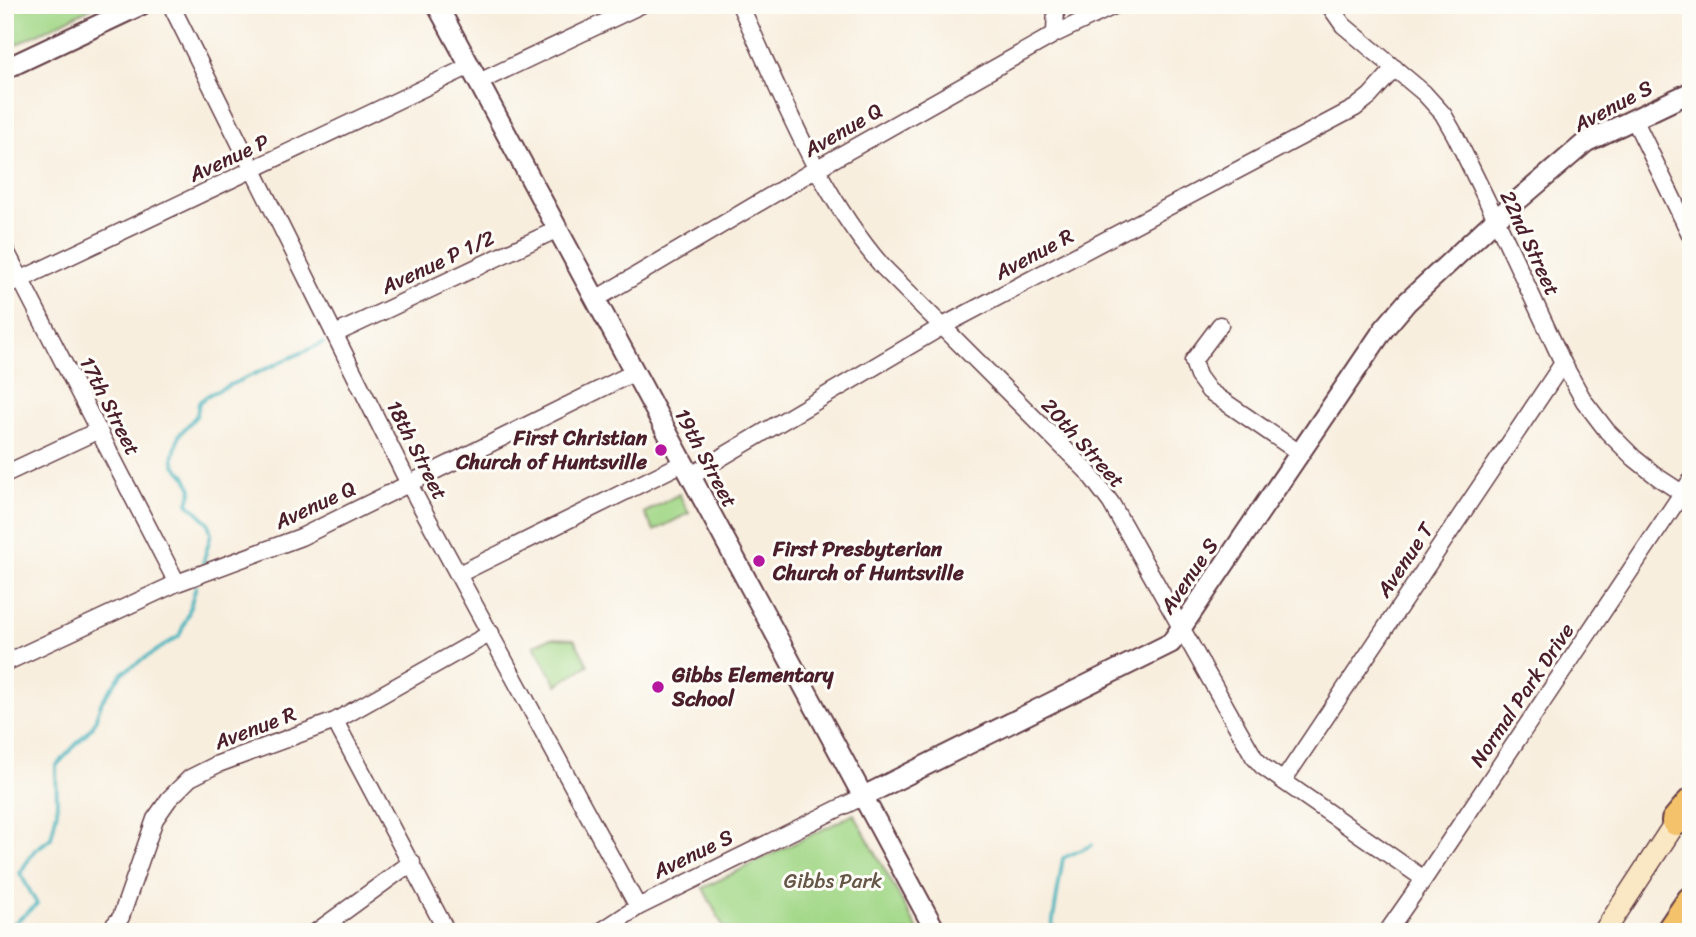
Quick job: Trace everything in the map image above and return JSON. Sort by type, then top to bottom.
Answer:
[{"type":"highway","points":[[1670,932],[1691,901]]},
{"type":"main road","points":[[1604,932],[1686,808]]},
{"type":"street","points":[[5,69],[141,5]]},
{"type":"street","name":"18th Street","points":[[171,5],[409,484],[638,906]]},
{"type":"street","name":"19th Street","points":[[437,5],[936,932]]},
{"type":"street","name":"Avenue P","points":[[5,287],[253,170],[641,5]]},
{"type":"street","name":"20th Street","points":[[740,5],[816,169],[865,246],[1087,471],[1101,489],[1254,757],[1262,766],[1424,879]]},
{"type":"street","points":[[1055,34],[1056,5]]},
{"type":"street","name":"Avenue Q","points":[[596,299],[816,169],[1055,34],[1116,5]]},
{"type":"street","name":"22nd Street","points":[[1329,5],[1343,25],[1424,93],[1443,114],[1584,401],[1607,431],[1634,458],[1659,478],[1688,491]]},
{"type":"street","name":"Avenue R","points":[[459,574],[686,470],[943,326],[1355,108],[1370,96],[1395,68]]},
{"type":"street","name":"Avenue S","points":[[600,932],[638,906],[1171,643],[1391,320],[1407,302],[1496,219],[1586,142],[1691,92]]},
{"type":"street","points":[[1634,119],[1691,236]]},
{"type":"street","name":"Avenue P 1/2","points":[[335,334],[558,229]]},
{"type":"street","name":"17th Street","points":[[5,248],[177,583]]},
{"type":"street","points":[[1220,325],[1193,361],[1198,376],[1209,391],[1301,454]]},
{"type":"street","name":"Avenue T","points":[[1283,781],[1563,363]]},
{"type":"street","name":"Avenue Q","points":[[5,663],[177,583],[301,537],[635,372]]},
{"type":"street","points":[[5,474],[99,430]]},
{"type":"street","name":"Normal Park Drive","points":[[1387,932],[1688,491]]},
{"type":"street","name":"Avenue R","points":[[108,932],[121,917],[155,819],[169,799],[190,778],[218,764],[335,721],[491,633]]},
{"type":"street","points":[[335,721],[447,932]]},
{"type":"street","points":[[316,932],[412,862]]},
{"type":"green space","points":[[5,5],[97,5],[5,50]]},
{"type":"green space","points":[[679,494],[689,513],[654,531],[644,513]]},
{"type":"green space","points":[[550,638],[574,639],[588,665],[557,685],[534,645]]},
{"type":"green space","name":"Gibbs Park","points":[[854,814],[919,932],[726,932],[703,888]]},
{"type":"waterway","points":[[203,563],[211,534],[208,522],[188,503],[192,489],[175,465],[173,458],[179,435],[197,415],[199,402],[210,394],[323,343]]},
{"type":"waterway","points":[[5,931],[37,904],[20,873],[34,851],[51,838],[57,811],[56,766],[93,726],[102,701],[122,673],[179,636],[196,586]]},
{"type":"waterway","points":[[1049,932],[1063,858],[1092,845]]},
{"type":"place","name":"First Christian Church of Huntsville","points":[[661,450]]},
{"type":"place","name":"First Presbyterian Church of Huntsville","points":[[759,561]]},
{"type":"place","name":"Gibbs Elementary School","points":[[658,687]]}]
